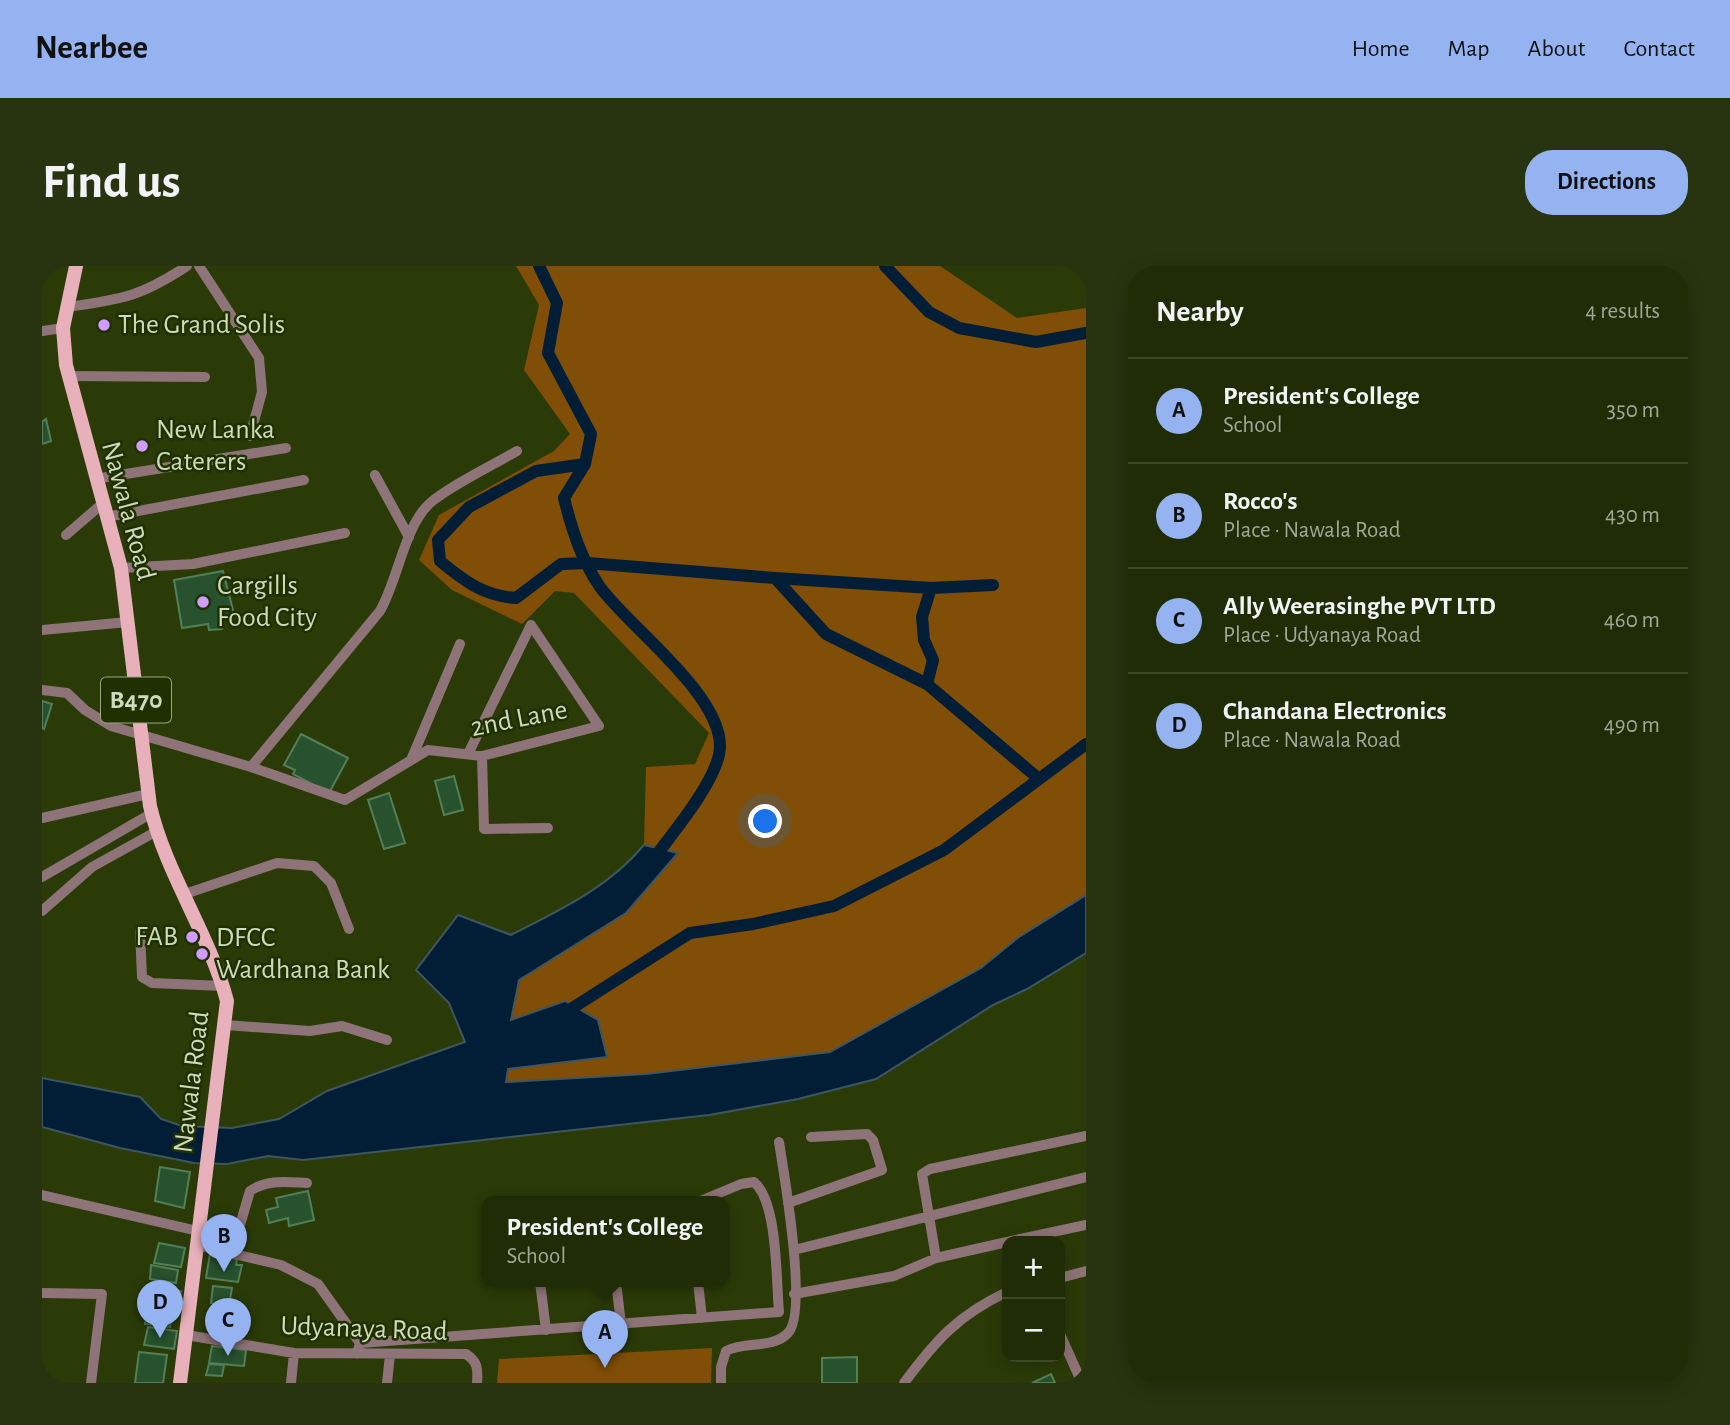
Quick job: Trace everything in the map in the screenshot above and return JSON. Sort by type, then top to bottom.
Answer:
[{"type":"main road","name":"Nawala Road","points":[[76,266],[63,328],[68,376],[121,568],[148,794],[157,831],[227,1001],[180,1383]]},
{"type":"street","points":[[68,307],[124,298],[151,290],[187,266]]},
{"type":"street","points":[[200,266],[259,358],[262,393],[250,436]]},
{"type":"street","points":[[42,331],[63,328]]},
{"type":"street","points":[[68,376],[205,377]]},
{"type":"street","points":[[95,479],[286,447]]},
{"type":"street","points":[[251,766],[380,611],[390,593],[409,537],[429,504],[517,450]]},
{"type":"street","points":[[375,475],[409,537]]},
{"type":"street","points":[[66,535],[104,510],[304,480]]},
{"type":"street","points":[[121,568],[193,564],[345,533]]},
{"type":"street","points":[[42,630],[128,622]]},
{"type":"street","name":"2nd Lane","points":[[42,690],[67,693],[85,710],[111,726],[140,732],[251,766],[345,800],[428,750],[482,756],[599,726],[531,625],[468,754]]},
{"type":"street","points":[[410,761],[460,644]]},
{"type":"street","points":[[482,756],[484,829],[548,828]]},
{"type":"street","points":[[42,818],[148,794]]},
{"type":"street","points":[[42,877],[152,813]]},
{"type":"street","points":[[42,911],[92,867],[157,831]]},
{"type":"street","points":[[185,894],[277,863],[314,866],[331,883],[349,929]]},
{"type":"street","points":[[140,931],[142,976],[152,983],[223,986]]},
{"type":"street","points":[[226,1025],[310,1031],[342,1026],[387,1041]]},
{"type":"street","points":[[788,1203],[882,1170],[873,1140],[867,1134],[811,1137]]},
{"type":"street","points":[[936,1258],[921,1177],[930,1169],[1086,1136]]},
{"type":"street","points":[[721,1383],[721,1367],[726,1351],[774,1341],[788,1334],[794,1322],[794,1250],[779,1142]]},
{"type":"street","points":[[794,1250],[1086,1177]]},
{"type":"street","points":[[232,1252],[250,1191],[259,1185],[278,1182],[307,1183]]},
{"type":"street","points":[[42,1195],[197,1238],[232,1252],[281,1265],[318,1284],[359,1349],[546,1330],[779,1312],[771,1229],[763,1189],[754,1182],[741,1184],[712,1196]]},
{"type":"street","points":[[1035,1236],[1086,1224]]},
{"type":"street","points":[[794,1294],[894,1276],[936,1258],[1002,1244]]},
{"type":"street","points":[[1065,1277],[1086,1271]]},
{"type":"street","points":[[542,1287],[546,1330]]},
{"type":"street","points":[[617,1287],[621,1324]]},
{"type":"street","points":[[699,1287],[702,1318]]},
{"type":"street","points":[[42,1293],[102,1294],[91,1383]]},
{"type":"street","points":[[904,1383],[936,1340],[980,1305],[1002,1294]]},
{"type":"street","name":"Udyanaya Road","points":[[186,1335],[294,1353],[359,1349],[390,1354],[466,1354],[475,1360],[478,1369],[477,1383]]},
{"type":"street","points":[[1065,1345],[1082,1383]]},
{"type":"street","points":[[291,1383],[294,1353]]},
{"type":"street","points":[[387,1383],[390,1354]]},
{"type":"shaded area","points":[[516,266],[940,266],[1017,318],[1086,308],[1086,895],[1019,937],[981,968],[830,1052],[646,1074],[506,1083],[511,1021],[519,980],[626,913],[677,854],[644,845],[646,767],[695,764],[709,733],[574,593],[555,591],[522,624],[452,590],[419,560],[439,515],[554,451],[570,434],[524,370],[539,305]]},
{"type":"shaded area","points":[[712,1348],[711,1383],[497,1383],[499,1359]]},
{"type":"water","points":[[644,845],[678,853],[626,913],[519,980],[511,1020],[565,1001],[598,1020],[607,1057],[508,1069],[506,1082],[646,1074],[830,1052],[981,968],[1019,937],[1086,895],[1086,953],[1027,989],[993,1005],[876,1079],[798,1099],[709,1115],[303,1160],[268,1156],[227,1164],[194,1163],[120,1148],[42,1127],[42,1078],[140,1097],[161,1119],[182,1126],[232,1128],[279,1119],[327,1091],[465,1042],[449,1003],[416,970],[458,915],[511,935],[599,886]]},
{"type":"building","points":[[46,419],[51,441],[42,444],[42,422]]},
{"type":"building","points":[[223,571],[234,614],[220,618],[222,629],[209,630],[208,624],[182,628],[174,580]]},
{"type":"building","points":[[42,701],[52,704],[44,729],[42,728]]},
{"type":"building","points":[[301,734],[348,758],[329,793],[293,774],[295,770],[284,765]]},
{"type":"building","points":[[454,776],[463,810],[444,815],[435,781]]},
{"type":"building","points":[[389,793],[405,843],[384,849],[368,800]]},
{"type":"building","points":[[160,1167],[190,1172],[184,1208],[155,1201]]},
{"type":"building","points":[[308,1191],[314,1220],[289,1226],[288,1218],[269,1223],[266,1210],[278,1207],[276,1198]]},
{"type":"building","points":[[159,1243],[185,1248],[181,1267],[154,1263]]},
{"type":"building","points":[[210,1253],[237,1259],[236,1265],[242,1265],[238,1282],[206,1278]]},
{"type":"building","points":[[151,1265],[178,1270],[176,1283],[150,1279]]},
{"type":"building","points":[[213,1286],[232,1288],[229,1306],[211,1303]]},
{"type":"building","points":[[167,1289],[181,1291],[179,1298],[166,1297]]},
{"type":"building","points":[[163,1298],[179,1299],[178,1306],[172,1305],[170,1314],[161,1313]]},
{"type":"building","points":[[147,1312],[172,1316],[170,1327],[145,1324]]},
{"type":"building","points":[[148,1327],[177,1331],[174,1349],[144,1345]]},
{"type":"building","points":[[212,1346],[246,1350],[244,1366],[209,1363]]},
{"type":"building","points":[[139,1352],[167,1355],[163,1383],[135,1383]]},
{"type":"building","points":[[857,1357],[857,1383],[822,1383],[822,1358]]},
{"type":"building","points":[[209,1364],[224,1365],[222,1376],[206,1375]]},
{"type":"building","points":[[1051,1374],[1055,1383],[1032,1383]]},
{"type":"waterway","points":[[539,266],[557,303],[548,353],[591,434],[585,464],[564,498],[578,544],[600,587],[672,662],[706,705],[716,727],[720,747],[712,775],[693,806],[652,861]]},
{"type":"waterway","points":[[885,266],[929,312],[959,328],[1036,342],[1086,333]]},
{"type":"waterway","points":[[585,464],[536,471],[469,507],[438,540],[440,561],[484,591],[516,598],[561,564],[587,563],[775,578],[826,634],[927,684],[1039,779]]},
{"type":"waterway","points":[[775,578],[931,588],[993,585]]},
{"type":"waterway","points":[[927,684],[933,660],[924,640],[922,617],[931,588]]},
{"type":"waterway","points":[[563,1014],[690,933],[753,924],[834,906],[944,850],[1086,744]]},
{"type":"place","name":"The Grand Solis","points":[[104,325]]},
{"type":"place","name":"New Lanka Caterers","points":[[142,446]]},
{"type":"place","name":"Cargills Food City","points":[[203,602]]},
{"type":"place","name":"FAB","points":[[192,937]]},
{"type":"place","name":"DFCC Wardhana Bank","points":[[202,954]]},
{"type":"place","name":"Rocco's","points":[[224,1272]]},
{"type":"place","name":"Chandana Electronics","points":[[160,1338]]},
{"type":"place","name":"Ally Weerasinghe PVT LTD","points":[[228,1356]]},
{"type":"place","name":"President's College","points":[[605,1368]]}]
